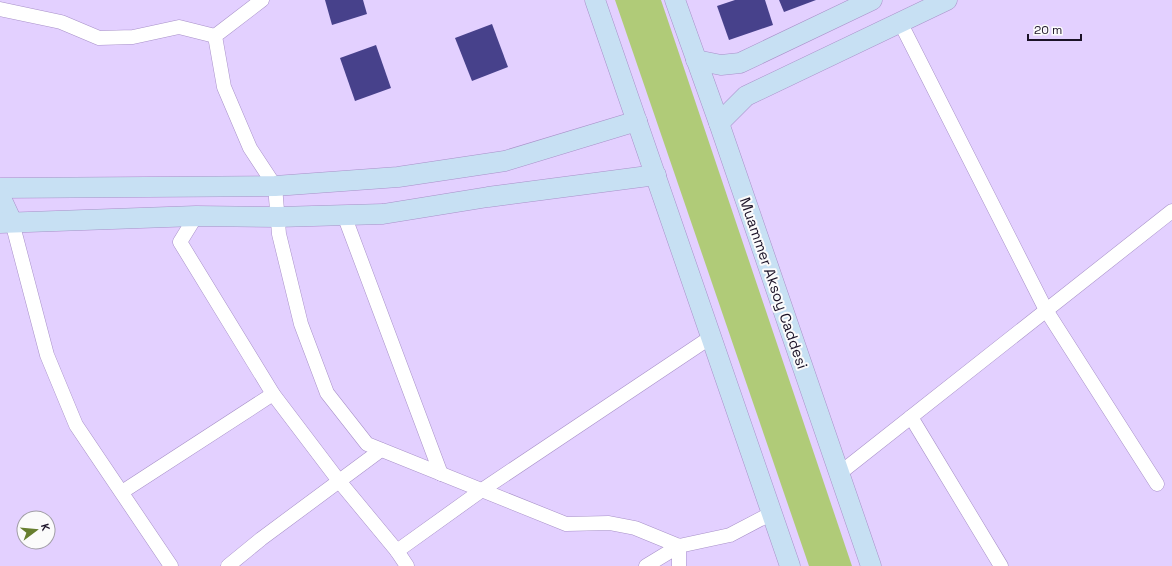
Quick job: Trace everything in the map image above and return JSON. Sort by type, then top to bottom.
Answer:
[{"type":"street","points":[[215,36],[262,0]]},
{"type":"street","points":[[595,0],[790,566]]},
{"type":"street","name":"Muammer Aksoy Caddesi","points":[[675,0],[840,472],[871,566]]},
{"type":"street","points":[[696,60],[721,66],[740,63],[872,0]]},
{"type":"street","points":[[719,123],[746,96],[947,0]]},
{"type":"street","points":[[0,9],[62,22],[100,38],[133,37],[179,27],[215,36]]},
{"type":"street","points":[[900,22],[1046,310],[1157,484]]},
{"type":"street","points":[[215,36],[224,87],[250,148],[275,186],[279,234],[301,324],[327,393],[367,444],[566,524],[609,524],[635,528],[679,546]]},
{"type":"street","points":[[0,188],[275,186],[398,177],[505,161],[637,121]]},
{"type":"street","points":[[6,223],[196,216],[278,217],[383,214],[488,197],[656,175]]},
{"type":"street","points":[[0,196],[6,223],[47,355],[76,425],[171,566]]},
{"type":"street","points":[[840,472],[1172,211]]},
{"type":"street","points":[[344,215],[441,474]]},
{"type":"street","points":[[196,216],[180,242],[273,394],[339,481],[397,551],[407,566]]},
{"type":"street","points":[[397,551],[482,490],[711,338]]},
{"type":"street","points":[[122,492],[273,394]]},
{"type":"street","points":[[911,417],[1001,566]]},
{"type":"street","points":[[228,566],[261,539],[381,450]]},
{"type":"street","points":[[646,566],[679,546],[730,535],[772,513]]},
{"type":"street","points":[[679,546],[679,566]]},
{"type":"green space","points":[[615,0],[661,0],[852,566],[809,566]]},
{"type":"building","points":[[325,0],[363,0],[367,14],[332,25]]},
{"type":"building","points":[[735,0],[765,0],[773,25],[729,40],[717,6]]},
{"type":"building","points":[[779,0],[816,0],[784,12]]},
{"type":"building","points":[[492,24],[508,67],[472,81],[455,38]]},
{"type":"building","points":[[376,45],[391,88],[355,101],[340,58]]}]
